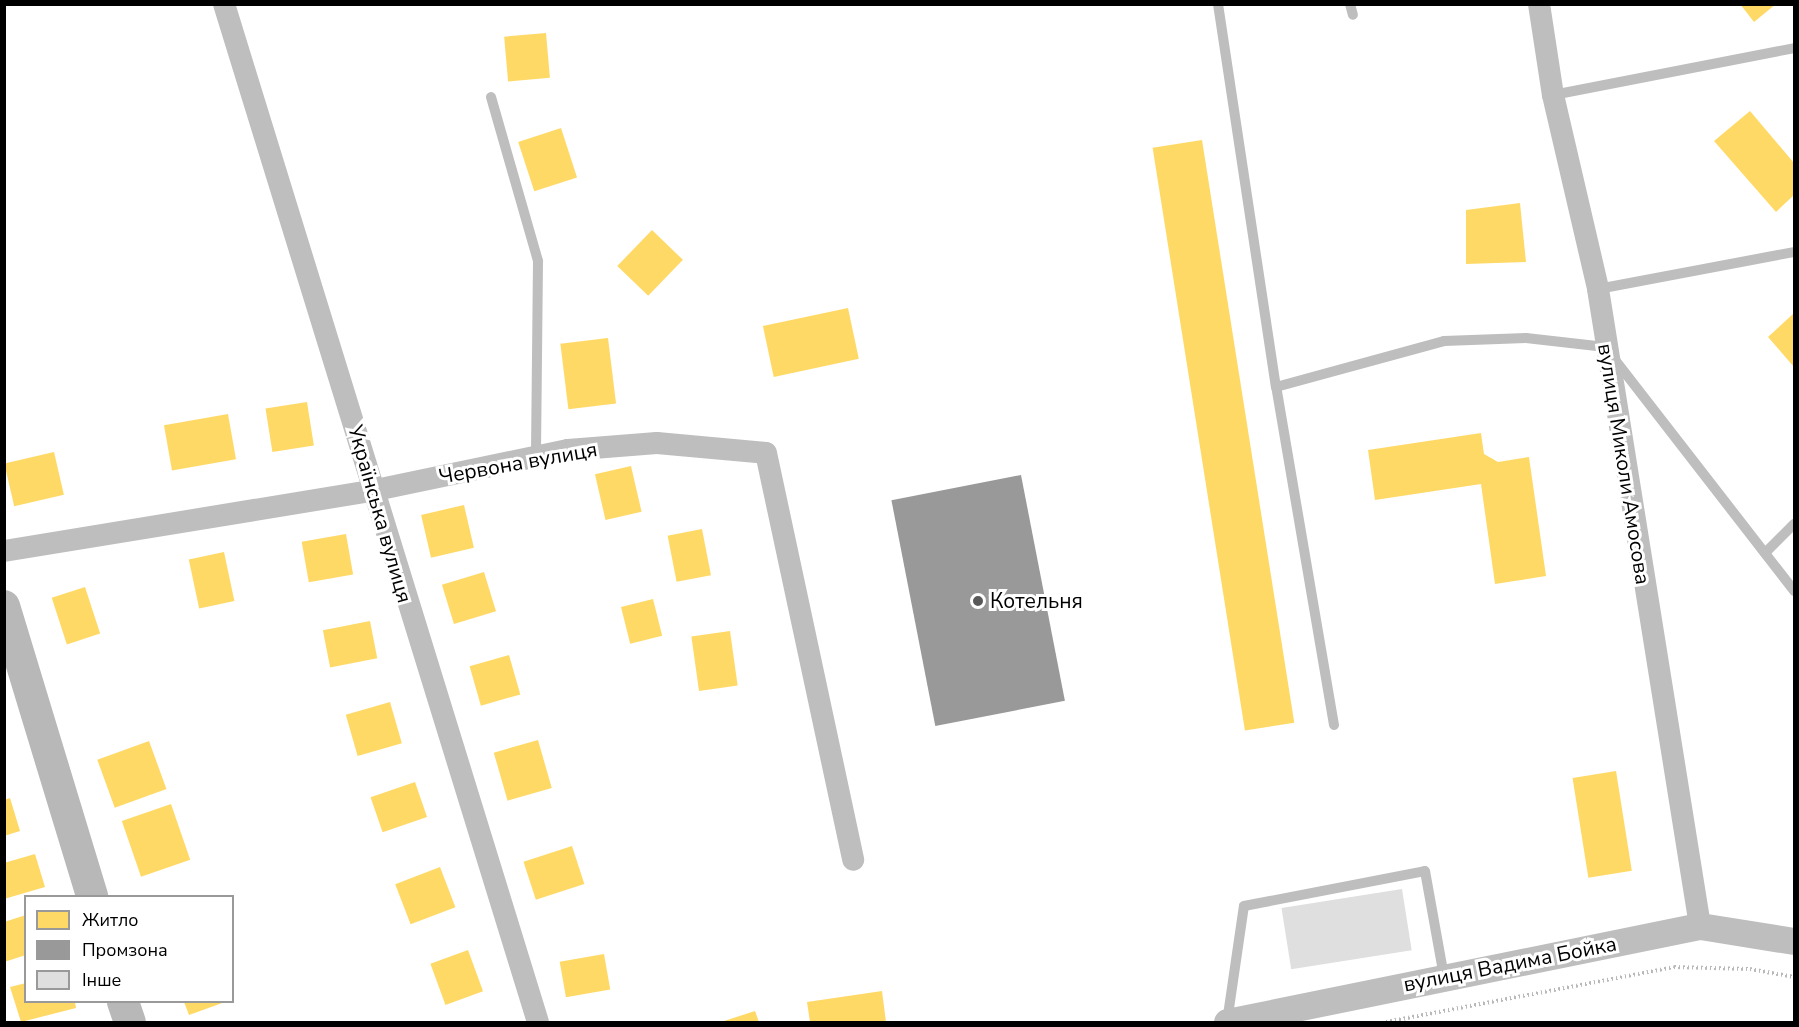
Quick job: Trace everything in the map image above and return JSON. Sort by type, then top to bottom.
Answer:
[{"type":"main road","points":[[4,606],[91,895]]},
{"type":"main road","points":[[123,1003],[130,1023]]},
{"type":"street","name":"Українська вулиця","points":[[224,4],[371,491],[538,1023]]},
{"type":"street","name":"вулиця Миколи Амосова","points":[[1539,4],[1553,95],[1598,289],[1605,346],[1700,926]]},
{"type":"street","name":"Червона вулиця","points":[[4,551],[371,491],[536,457],[657,443],[766,453],[853,860]]},
{"type":"street","name":"вулиця Вадима Бойка","points":[[1227,1023],[1700,926],[1794,941]]},
{"type":"lane","points":[[1218,4],[1276,387],[1334,725]]},
{"type":"lane","points":[[1553,95],[1794,48]]},
{"type":"lane","points":[[491,97],[538,261],[536,457]]},
{"type":"lane","points":[[1598,289],[1794,252]]},
{"type":"lane","points":[[1276,387],[1444,340],[1526,338],[1605,346],[1794,591]]},
{"type":"lane","points":[[1765,553],[1794,524]]},
{"type":"lane","points":[[1227,1023],[1244,906],[1425,871],[1444,977]]},
{"type":"path","points":[[1386,1023],[1674,967],[1750,969],[1794,977]]},
{"type":"building: Житло","points":[[1740,4],[1776,4],[1754,22]]},
{"type":"building: Житло","points":[[546,33],[550,78],[508,81],[504,37]]},
{"type":"building: Житло","points":[[1750,111],[1794,163],[1794,195],[1776,212],[1714,141]]},
{"type":"building: Житло","points":[[561,128],[577,177],[534,191],[518,142]]},
{"type":"building: Житло","points":[[1202,140],[1294,723],[1245,731],[1153,148]]},
{"type":"building: Житло","points":[[1520,203],[1526,262],[1466,264],[1466,210]]},
{"type":"building: Житло","points":[[652,230],[683,260],[648,296],[617,266]]},
{"type":"building: Житло","points":[[848,308],[859,359],[774,377],[763,326]]},
{"type":"building: Житло","points":[[1794,313],[1794,367],[1768,337]]},
{"type":"building: Житло","points":[[608,338],[616,404],[568,409],[560,344]]},
{"type":"building: Житло","points":[[307,402],[314,445],[272,452],[266,409]]},
{"type":"building: Житло","points":[[228,414],[236,459],[172,471],[164,425]]},
{"type":"building: Житло","points":[[1481,433],[1484,454],[1498,462],[1529,457],[1546,576],[1495,584],[1481,484],[1375,500],[1368,450]]},
{"type":"building: Житло","points":[[54,452],[64,495],[14,506],[4,463]]},
{"type":"building: Житло","points":[[631,466],[642,512],[606,520],[595,474]]},
{"type":"building: Житло","points":[[464,505],[474,548],[431,558],[421,515]]},
{"type":"building: Житло","points":[[702,529],[711,575],[677,582],[668,536]]},
{"type":"building: Житло","points":[[346,534],[353,574],[309,582],[302,542]]},
{"type":"building: Житло","points":[[224,552],[234,601],[199,608],[189,559]]},
{"type":"building: Житло","points":[[484,572],[496,611],[454,624],[442,585]]},
{"type":"building: Житло","points":[[85,587],[100,634],[67,644],[52,598]]},
{"type":"building: Житло","points":[[653,599],[662,636],[630,644],[621,607]]},
{"type":"building: Житло","points":[[370,621],[377,658],[330,667],[323,630]]},
{"type":"building: Житло","points":[[730,631],[738,685],[699,691],[691,636]]},
{"type":"building: Житло","points":[[509,655],[520,694],[481,706],[470,666]]},
{"type":"building: Житло","points":[[390,702],[402,743],[358,756],[346,715]]},
{"type":"building: Житло","points":[[538,740],[552,788],[508,801],[494,753]]},
{"type":"building: Житло","points":[[149,741],[166,789],[115,808],[97,760]]},
{"type":"building: Житло","points":[[1616,771],[1632,871],[1588,878],[1573,778]]},
{"type":"building: Житло","points":[[415,782],[427,817],[383,832],[371,797]]},
{"type":"building: Житло","points":[[10,798],[20,831],[4,836],[4,800]]},
{"type":"building: Житло","points":[[171,804],[190,860],[141,877],[122,821]]},
{"type":"building: Житло","points":[[572,846],[584,884],[536,900],[523,862]]},
{"type":"building: Житло","points":[[35,854],[45,887],[4,899],[4,863]]},
{"type":"building: Житло","points":[[440,867],[455,907],[411,924],[395,884]]},
{"type":"building: Житло","points":[[24,916],[24,956],[4,962],[4,922]]},
{"type":"building: Житло","points":[[468,950],[483,991],[445,1005],[430,964]]},
{"type":"building: Житло","points":[[604,954],[610,989],[566,997],[560,962]]},
{"type":"building: Житло","points":[[24,984],[24,1003],[75,1003],[76,1008],[21,1022],[10,987]]},
{"type":"building: Житло","points":[[882,991],[886,1022],[810,1022],[807,1002]]},
{"type":"building: Житло","points":[[184,1003],[222,1003],[189,1015]]},
{"type":"building: Житло","points":[[755,1011],[759,1022],[721,1022]]},
{"type":"building: Промзона","name":"Котельня","points":[[1021,475],[1065,701],[935,726],[891,500]]},
{"type":"building: Інше","points":[[1402,889],[1412,950],[1291,969],[1282,908]]},
{"type":"place","name":"Котельня","points":[[978,601]]}]
